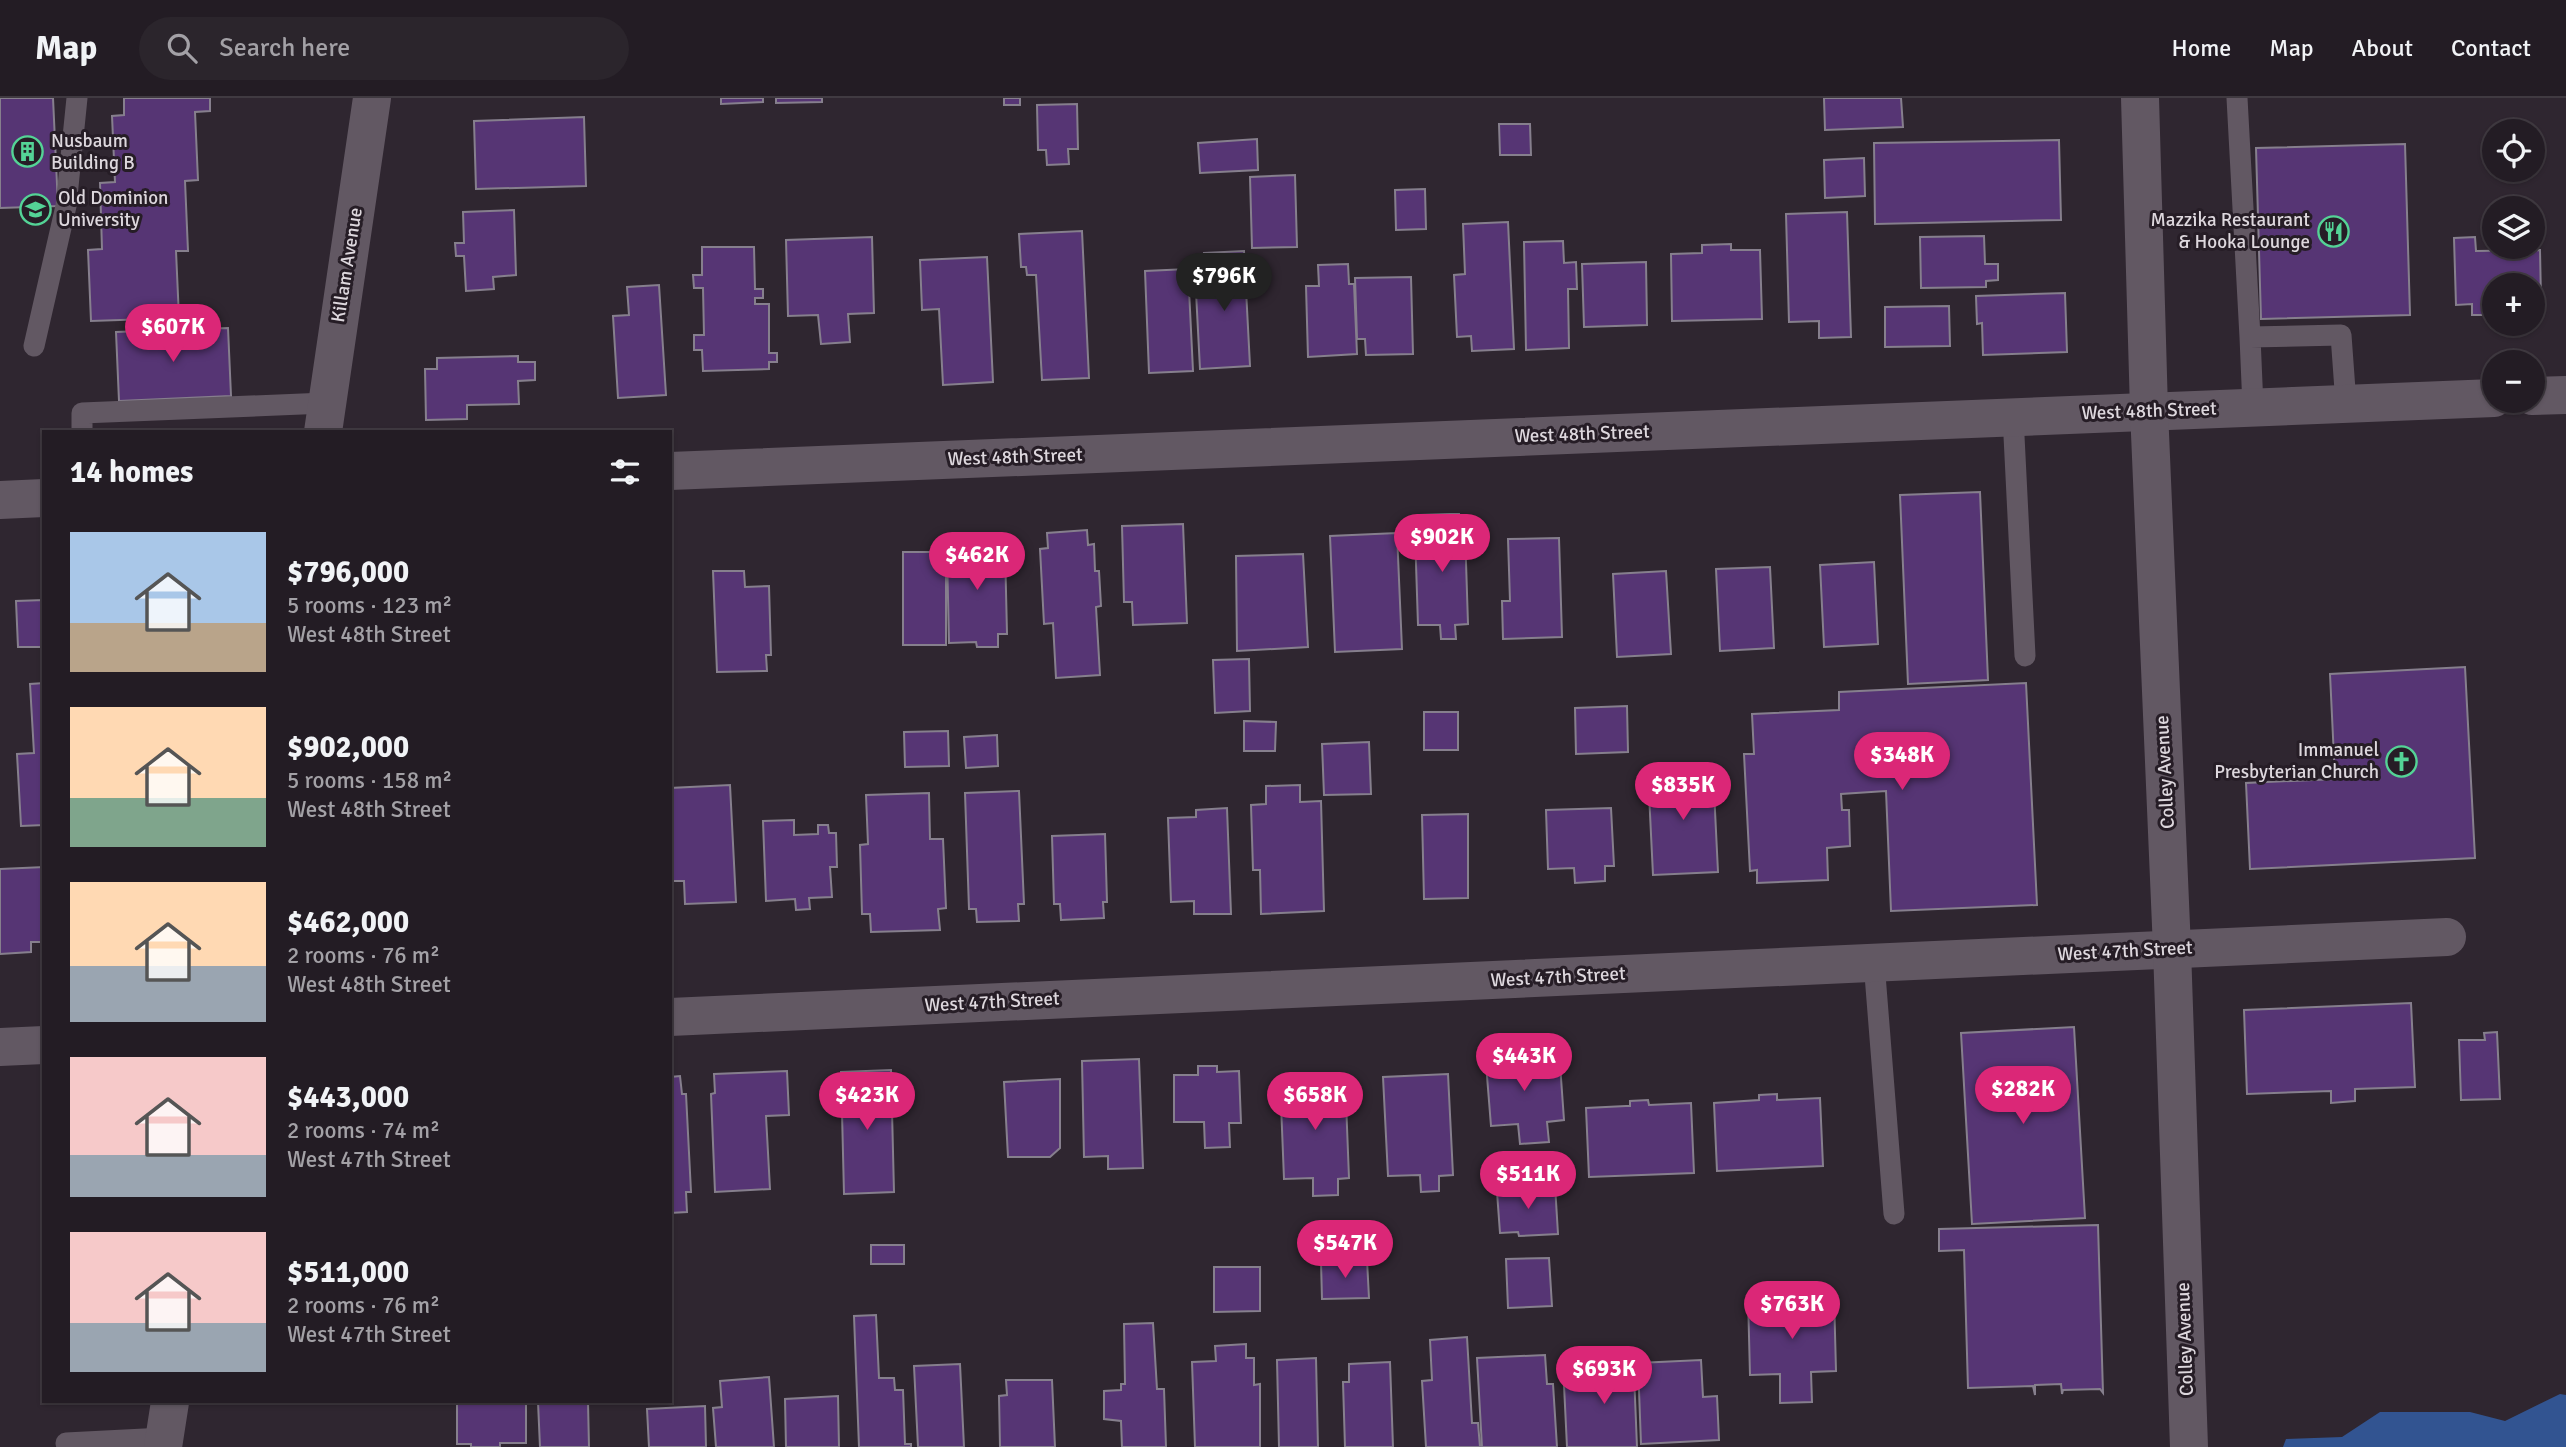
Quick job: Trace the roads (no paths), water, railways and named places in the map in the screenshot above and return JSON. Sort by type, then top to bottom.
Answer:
[{"type":"street","name":"Killam Avenue","points":[[324,418],[372,98]]},
{"type":"street","name":"Colley Avenue","points":[[2140,98],[2149,410],[2172,949],[2189,1447]]},
{"type":"street","points":[[2545,396],[2566,395]]},
{"type":"street","name":"West 48th Street","points":[[672,471],[2482,398]]},
{"type":"street","points":[[0,500],[42,498]]},
{"type":"street","name":"West 47th Street","points":[[672,1017],[2447,937]]},
{"type":"street","points":[[0,1047],[42,1045]]},
{"type":"lane","points":[[34,346],[66,205],[76,98]]},
{"type":"lane","points":[[2237,98],[2253,407]]},
{"type":"lane","points":[[2250,337],[2341,335],[2346,404]]},
{"type":"lane","points":[[82,430],[82,413],[324,418]]},
{"type":"lane","points":[[2013,416],[2025,656]]},
{"type":"lane","points":[[1874,962],[1894,1213]]},
{"type":"lane","points":[[66,1443],[166,1429]]},
{"type":"water","points":[[2560,1394],[2566,1395],[2566,1447],[2283,1447],[2286,1439],[2342,1437],[2380,1412],[2470,1412],[2505,1421]]},
{"type":"place","name":"Nusbaum Building B","points":[[28,152]]},
{"type":"place","name":"Old Dominion University","points":[[35,209]]},
{"type":"place","name":"Mazzika Restaurant & Hooka Lounge","points":[[2333,231]]},
{"type":"place","name":"Immanuel Presbyterian Church","points":[[2402,761]]}]
